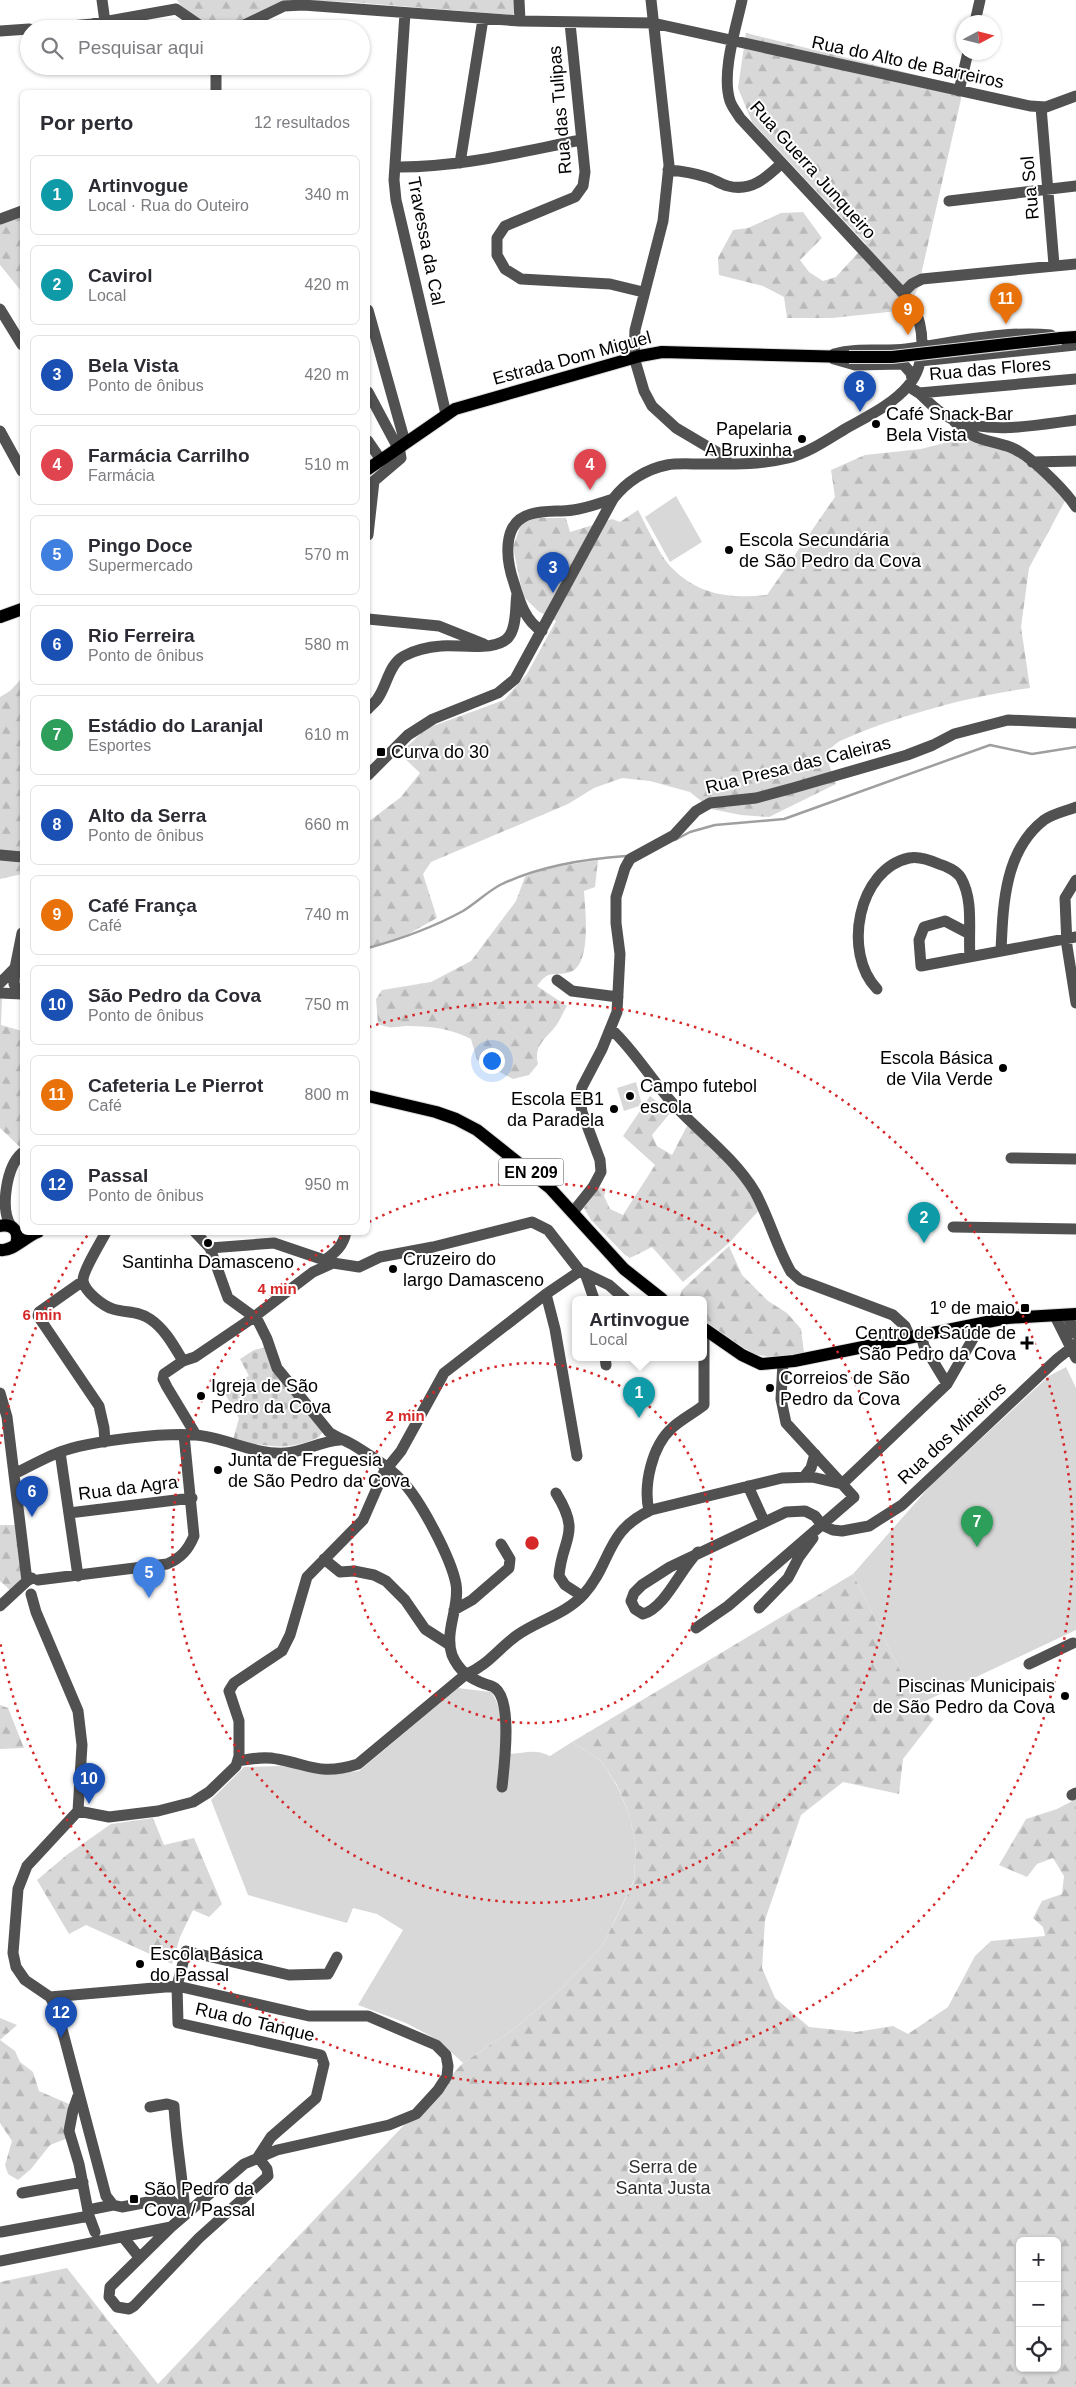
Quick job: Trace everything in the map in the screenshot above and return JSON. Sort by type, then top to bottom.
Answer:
[{"type":"main road","name":"Estrada Dom Miguel","points":[[370,468],[446,414],[465,405],[634,357],[662,352],[892,357],[1076,337]]},
{"type":"main road","points":[[0,617],[20,610]]},
{"type":"main road","name":"EN 209","points":[[370,1096],[436,1112],[456,1119],[476,1130],[522,1164],[550,1188],[624,1269],[657,1296]]},
{"type":"main road","points":[[5,1249],[18,1236],[9,1227]]},
{"type":"main road","points":[[5,1249],[33,1235]]},
{"type":"main road","points":[[707,1330],[742,1355],[761,1364],[783,1362],[1007,1318],[1066,1315]]},
{"type":"street","points":[[102,0],[105,20]]},
{"type":"street","points":[[520,0],[520,21]]},
{"type":"street","points":[[651,0],[668,170],[663,221],[634,330],[634,357],[644,391],[652,406],[676,428],[725,457],[728,464]]},
{"type":"street","name":"Rua Guerra Junqueiro","points":[[742,0],[733,42],[728,81],[730,101],[740,118],[903,293],[917,312],[922,346],[920,360],[910,382]]},
{"type":"street","points":[[977,15],[980,0]]},
{"type":"street","points":[[113,20],[176,4],[195,20]]},
{"type":"street","name":"Rua do Alto de Barreiros","points":[[255,20],[284,6],[303,5],[520,21],[653,23],[733,42],[1040,107],[1046,107],[1076,96]]},
{"type":"street","name":"Travessa da Cal","points":[[405,13],[395,167],[396,200],[446,414]]},
{"type":"street","points":[[460,164],[483,19]]},
{"type":"street","name":"Rua das Tulipas","points":[[570,23],[585,172],[583,186],[575,197],[505,226],[497,238],[497,255],[505,269],[522,279],[610,284],[643,292]]},
{"type":"street","points":[[0,31],[20,30]]},
{"type":"street","points":[[959,91],[966,60]]},
{"type":"street","points":[[216,75],[216,90]]},
{"type":"street","name":"Rua Sol","points":[[1040,107],[1054,266]]},
{"type":"street","points":[[395,167],[432,167],[460,164],[581,140]]},
{"type":"street","points":[[668,170],[706,177],[728,186],[743,188],[754,185],[770,176],[782,163]]},
{"type":"street","points":[[949,201],[1076,186]]},
{"type":"street","points":[[0,219],[20,212]]},
{"type":"street","points":[[903,293],[912,284],[922,279],[1076,264]]},
{"type":"street","points":[[0,309],[20,342]]},
{"type":"street","points":[[370,318],[401,446],[401,458],[371,483],[370,500]]},
{"type":"street","name":"Estrada Dom Miguel","points":[[828,356],[849,350],[907,349],[1030,334],[1050,335],[1061,338]]},
{"type":"street","name":"Estrada Dom Miguel","points":[[828,356],[849,364],[903,364],[920,360],[1076,344]]},
{"type":"street","points":[[370,774],[408,735],[433,719],[498,693],[515,679],[614,499],[623,487],[646,472],[667,465],[772,461],[790,457],[817,446],[895,398],[910,382],[911,373],[903,364]]},
{"type":"street","name":"Rua das Flores","points":[[910,382],[919,393],[1076,379]]},
{"type":"street","points":[[919,393],[940,412],[952,419],[967,434],[987,442],[1011,448],[1032,462],[1068,495],[1075,505]]},
{"type":"street","points":[[370,395],[401,446]]},
{"type":"street","points":[[952,419],[995,428],[1076,420]]},
{"type":"street","points":[[0,431],[20,467]]},
{"type":"street","points":[[370,444],[381,460]]},
{"type":"street","points":[[1032,462],[1076,461]]},
{"type":"street","points":[[542,631],[532,623],[517,592],[507,559],[512,529],[529,514],[574,510],[614,499]]},
{"type":"street","points":[[370,707],[378,698],[394,665],[402,657],[421,649],[440,646],[490,646],[502,643],[510,637],[513,629],[517,592]]},
{"type":"street","points":[[370,619],[439,626],[490,646]]},
{"type":"street","name":"Rua Presa das Caleiras","points":[[618,997],[620,954],[616,923],[616,897],[625,868],[630,859],[674,835],[696,811],[710,802],[756,798],[793,788],[907,755],[954,734],[1008,720],[1076,723]]},
{"type":"street","points":[[1001,951],[1006,896],[1010,872],[1017,852],[1045,820],[1076,807]]},
{"type":"street","points":[[0,855],[20,857]]},
{"type":"street","points":[[878,989],[864,971],[857,940],[858,920],[866,898],[880,877],[894,864],[910,858],[928,860],[947,867],[960,876],[968,904],[970,957]]},
{"type":"street","points":[[1076,880],[1065,898],[1071,938],[1076,1003]]},
{"type":"street","points":[[968,932],[945,921],[924,927],[919,940],[921,966],[1071,938]]},
{"type":"street","points":[[20,943],[14,984],[20,993]]},
{"type":"street","points":[[0,983],[15,968]]},
{"type":"street","points":[[558,980],[572,991],[618,997],[617,1012],[611,1029],[582,1087],[580,1099],[582,1112],[600,1160],[601,1172],[593,1187],[573,1212]]},
{"type":"street","points":[[0,993],[20,994]]},
{"type":"street","points":[[611,1029],[622,1038],[650,1078],[677,1108],[739,1169],[754,1192],[791,1272],[800,1280],[893,1315],[924,1346],[947,1384]]},
{"type":"street","points":[[9,1227],[2,1204],[9,1170],[20,1156]]},
{"type":"street","points":[[1011,1158],[1076,1159]]},
{"type":"street","points":[[210,1248],[274,1243],[329,1262],[359,1267],[380,1257],[433,1247],[532,1222],[548,1230],[582,1272],[593,1296]]},
{"type":"street","points":[[953,1227],[1076,1229]]},
{"type":"street","points":[[104,1235],[83,1281],[40,1312],[38,1316],[99,1406],[105,1442]]},
{"type":"street","points":[[198,1235],[210,1248],[228,1298],[254,1317],[267,1339],[277,1368],[329,1432],[340,1440],[354,1446],[401,1480],[411,1493],[444,1552],[456,1585],[450,1645],[453,1655],[465,1675],[495,1688],[503,1698],[506,1722],[502,1787]]},
{"type":"street","points":[[196,1435],[163,1379],[164,1374],[183,1361],[194,1357],[254,1317],[329,1262],[345,1237]]},
{"type":"street","points":[[345,1237],[344,1250],[347,1258],[359,1267]]},
{"type":"street","points":[[78,1811],[109,1817],[158,1811],[193,1802],[209,1792],[236,1766],[238,1761],[239,1720],[229,1691],[234,1683],[282,1650],[290,1635],[307,1576],[363,1520],[386,1468],[401,1450],[444,1373],[546,1294],[582,1272]]},
{"type":"street","points":[[582,1272],[609,1285],[618,1296]]},
{"type":"street","points":[[83,1281],[92,1295],[112,1309],[134,1312],[149,1318],[172,1343],[183,1361]]},
{"type":"street","points":[[546,1294],[555,1329],[577,1456]]},
{"type":"street","points":[[1066,1315],[1076,1334]]},
{"type":"street","points":[[1066,1315],[1076,1358]]},
{"type":"street","points":[[842,1484],[947,1384],[982,1323]]},
{"type":"street","name":"Rua dos Mineiros","points":[[818,1529],[842,1531],[869,1526],[902,1505],[1073,1346]]},
{"type":"street","points":[[649,1511],[646,1499],[649,1479],[659,1446],[671,1429],[704,1405],[704,1361]]},
{"type":"street","points":[[696,1628],[728,1606],[854,1497],[786,1423],[781,1399],[783,1362]]},
{"type":"street","points":[[0,1392],[7,1417],[26,1564],[34,1585],[36,1612],[78,1711],[82,1745],[78,1811],[27,1866],[18,1889],[12,1953],[16,1967],[26,1980],[50,1997],[57,2010],[106,2196],[113,2205]]},
{"type":"street","points":[[3,1604],[34,1585],[78,1576],[167,1564],[179,1559],[190,1546],[194,1536],[192,1498],[184,1435]]},
{"type":"street","points":[[14,1474],[60,1452],[105,1442],[196,1435],[258,1450],[284,1454],[308,1449],[328,1441],[340,1440]]},
{"type":"street","points":[[60,1452],[78,1576]]},
{"type":"street","points":[[804,1477],[811,1468],[815,1454]]},
{"type":"street","points":[[238,1761],[276,1758],[324,1770],[344,1769],[358,1764],[465,1675],[479,1669],[515,1636],[564,1611],[582,1596],[593,1580],[614,1539],[629,1523],[649,1511],[782,1478],[812,1477],[842,1484]]},
{"type":"street","points":[[748,1486],[764,1521]]},
{"type":"street","points":[[556,1493],[564,1506],[570,1531],[559,1576],[565,1585],[582,1596]]},
{"type":"street","name":"Rua da Agra","points":[[69,1513],[192,1498]]},
{"type":"street","points":[[698,1552],[681,1571],[660,1604],[650,1612],[643,1614],[635,1609],[631,1601],[634,1593],[642,1585],[698,1552],[786,1512],[805,1511],[815,1516],[818,1529],[812,1542],[799,1558],[788,1578],[759,1608]]},
{"type":"street","points":[[454,1610],[472,1600],[508,1568],[510,1559],[501,1544]]},
{"type":"street","points":[[324,1559],[340,1572],[354,1571],[374,1575],[386,1581],[405,1600],[425,1629],[450,1645]]},
{"type":"street","points":[[1029,1664],[1075,1644]]},
{"type":"street","points":[[176,1986],[186,1951],[288,1975],[328,1974],[337,1956]]},
{"type":"street","points":[[50,1997],[176,1986],[309,2016],[368,2016],[436,2045],[446,2055],[447,2076],[438,2090],[416,2114],[390,2125],[277,2150],[258,2157],[244,2164],[186,2216],[170,2227],[110,2287],[109,2297],[117,2307],[123,2310],[134,2306],[199,2238],[268,2176],[268,2169],[258,2157]]},
{"type":"street","name":"Rua do Tanque","points":[[176,1986],[178,2023],[321,2055],[324,2064],[316,2098],[271,2138],[258,2157]]},
{"type":"street","points":[[79,2093],[69,2131],[95,2232]]},
{"type":"street","points":[[150,2107],[167,2104],[174,2106],[175,2135],[184,2187],[186,2216]]},
{"type":"street","points":[[22,2192],[83,2182]]},
{"type":"street","points":[[1,2232],[89,2213],[113,2205],[122,2207],[169,2198],[186,2216]]},
{"type":"street","points":[[0,2261],[170,2227]]},
{"type":"street","points":[[124,2237],[139,2257]]},
{"type":"green space","points":[[177,0],[290,0],[244,20],[200,20]]},
{"type":"green space","points":[[292,0],[516,0],[516,10],[513,15],[349,2]]},
{"type":"green space","points":[[746,33],[961,86],[961,99],[918,288],[907,310],[832,318],[787,318],[784,297],[763,286],[719,275],[718,258],[733,230],[748,228],[781,213],[803,212],[822,238],[800,260],[809,272],[823,281],[836,277],[866,244],[752,122],[738,88]]},
{"type":"green space","points":[[20,209],[20,290],[0,265],[0,219]]},
{"type":"green space","points":[[968,437],[1014,454],[1045,478],[1066,499],[1029,568],[1021,627],[1030,688],[1008,691],[933,708],[840,741],[825,753],[836,784],[769,817],[741,815],[711,809],[690,792],[650,781],[622,778],[594,788],[568,804],[431,862],[423,874],[437,918],[401,938],[370,946],[370,820],[401,797],[420,773],[400,754],[425,729],[504,700],[527,674],[556,621],[538,611],[523,596],[513,547],[522,522],[536,518],[566,518],[570,532],[612,519],[620,522],[638,510],[667,562],[692,584],[715,593],[727,595],[767,595],[835,497],[831,470],[865,455],[921,449]]},
{"type":"green space","points":[[676,496],[702,542],[670,562],[645,517]]},
{"type":"green space","points":[[20,680],[20,874],[0,879],[0,697],[10,691]]},
{"type":"green space","points":[[598,860],[595,887],[584,891],[586,937],[581,961],[575,969],[567,973],[547,976],[537,986],[567,1006],[557,1025],[541,1044],[537,1053],[538,1064],[529,1075],[513,1079],[477,1060],[471,1039],[449,1030],[433,1027],[391,1027],[378,1024],[376,999],[382,990],[431,982],[471,961],[516,901],[525,877],[542,869]]},
{"type":"green space","points":[[0,997],[2,997],[1,1025],[20,1030],[20,1147],[0,1128]]},
{"type":"green space","name":"Campo futebol escola","points":[[636,1082],[642,1105],[624,1111],[617,1088]]},
{"type":"green space","points":[[650,1096],[670,1113],[652,1135],[657,1146],[672,1155],[687,1126],[739,1169],[762,1207],[729,1243],[683,1282],[652,1247],[630,1258],[625,1255],[591,1220],[584,1208],[599,1187],[606,1189],[604,1196],[610,1209],[623,1215],[655,1165],[623,1136]]},
{"type":"green space","points":[[729,1246],[742,1275],[768,1301],[787,1313],[801,1329],[804,1353],[777,1358],[753,1354],[707,1323],[707,1296],[680,1296],[682,1290]]},
{"type":"green space","points":[[266,1347],[323,1431],[319,1437],[308,1442],[287,1446],[267,1446],[233,1440],[239,1418],[221,1387],[249,1376],[240,1359],[254,1350]]},
{"type":"green space","points":[[1066,1367],[1076,1388],[1076,1630],[917,1705],[853,1574],[931,1485],[1049,1376]]},
{"type":"green space","points":[[0,1525],[15,1525],[23,1576],[11,1591],[0,1581]]},
{"type":"green space","name":"Serra de Santa Justa","points":[[853,1574],[917,1705],[934,1719],[903,1759],[899,1794],[843,1782],[801,1815],[765,1920],[762,1968],[775,1998],[809,2027],[856,2032],[893,2026],[908,2034],[948,2007],[975,1956],[991,1941],[1045,1936],[1043,1927],[1033,1918],[1042,1901],[1062,1894],[1064,1876],[1053,1858],[1037,1864],[1027,1877],[999,1865],[1026,1819],[1057,1809],[1076,1799],[1076,2387],[0,2387],[0,2282],[67,2268],[158,2384],[463,2063],[514,2029],[560,1990],[603,1945],[634,1881],[636,1845],[629,1814],[617,1785],[601,1761],[572,1742]]},
{"type":"green space","points":[[458,1688],[491,1692],[500,1713],[500,1752],[513,1754],[536,1752],[550,1756],[572,1742],[601,1761],[617,1786],[629,1814],[636,1845],[634,1880],[603,1945],[560,1990],[514,2029],[463,2063],[438,2040],[406,2023],[358,2005],[403,1930],[377,1914],[353,1908],[347,1923],[248,1895],[211,1800],[244,1767],[281,1766],[331,1774],[359,1771]]},
{"type":"green space","points":[[0,1705],[8,1708],[24,1748],[0,1749]]},
{"type":"green space","points":[[153,1818],[164,1845],[194,1838],[222,1904],[209,1917],[193,1910],[180,1937],[172,1964],[86,1925],[69,1934],[37,1880],[68,1854],[111,1824]]},
{"type":"green space","points":[[0,2018],[17,2025],[0,2040]]},
{"type":"green space","points":[[0,2040],[15,2051],[20,2062],[33,2072],[39,2091],[69,2104],[67,2119],[68,2138],[50,2145],[31,2169],[18,2180],[8,2174],[5,2165],[12,2141],[0,2123]]},
{"type":"waterway","points":[[675,840],[690,832],[715,825],[784,819],[990,745],[1032,754],[1076,747]]},
{"type":"waterway","points":[[370,947],[440,923],[463,911],[500,885],[515,878],[562,864],[626,856]]},
{"type":"place","name":"Cafeteria Le Pierrot","points":[[1006,324]]},
{"type":"place","name":"Café França","points":[[908,335]]},
{"type":"place","name":"Alto da Serra","points":[[860,412]]},
{"type":"place","name":"Café Snack-Bar Bela Vista","points":[[876,424]]},
{"type":"place","name":"Papelaria A Bruxinha","points":[[802,439]]},
{"type":"place","name":"Farmácia Carrilho","points":[[590,490]]},
{"type":"place","name":"Escola Secundária de São Pedro da Cova","points":[[729,550]]},
{"type":"place","name":"Bela Vista","points":[[553,593]]},
{"type":"place","name":"Curva do 30","points":[[381,752]]},
{"type":"place","name":"Escola Básica de Vila Verde","points":[[1003,1068]]},
{"type":"place","name":"Campo futebol escola","points":[[630,1096]]},
{"type":"place","name":"Escola EB1 da Paradela","points":[[614,1109]]},
{"type":"place","name":"Santinha Damasceno","points":[[208,1243]]},
{"type":"place","name":"Cavirol","points":[[924,1243]]},
{"type":"place","name":"Cruzeiro do largo Damasceno","points":[[393,1269]]},
{"type":"place","name":"1º de maio","points":[[1025,1308]]},
{"type":"place","name":"Centro de Saúde de São Pedro da Cova","points":[[1027,1343]]},
{"type":"place","name":"Correios de São Pedro da Cova","points":[[770,1388]]},
{"type":"place","name":"Igreja de São Pedro da Cova","points":[[201,1396]]},
{"type":"place","name":"Artinvogue","points":[[639,1418]]},
{"type":"place","name":"Junta de Freguesia de São Pedro da Cova","points":[[218,1470]]},
{"type":"place","name":"Rio Ferreira","points":[[32,1517]]},
{"type":"place","name":"Estádio do Laranjal","points":[[977,1547]]},
{"type":"place","name":"Pingo Doce","points":[[149,1598]]},
{"type":"place","name":"Piscinas Municipais de São Pedro da Cova","points":[[1065,1696]]},
{"type":"place","name":"São Pedro da Cova","points":[[89,1804]]},
{"type":"place","name":"Escola Básica do Passal","points":[[140,1964]]},
{"type":"place","name":"Passal","points":[[61,2038]]},
{"type":"place","name":"São Pedro da Cova / Passal","points":[[134,2199]]}]
